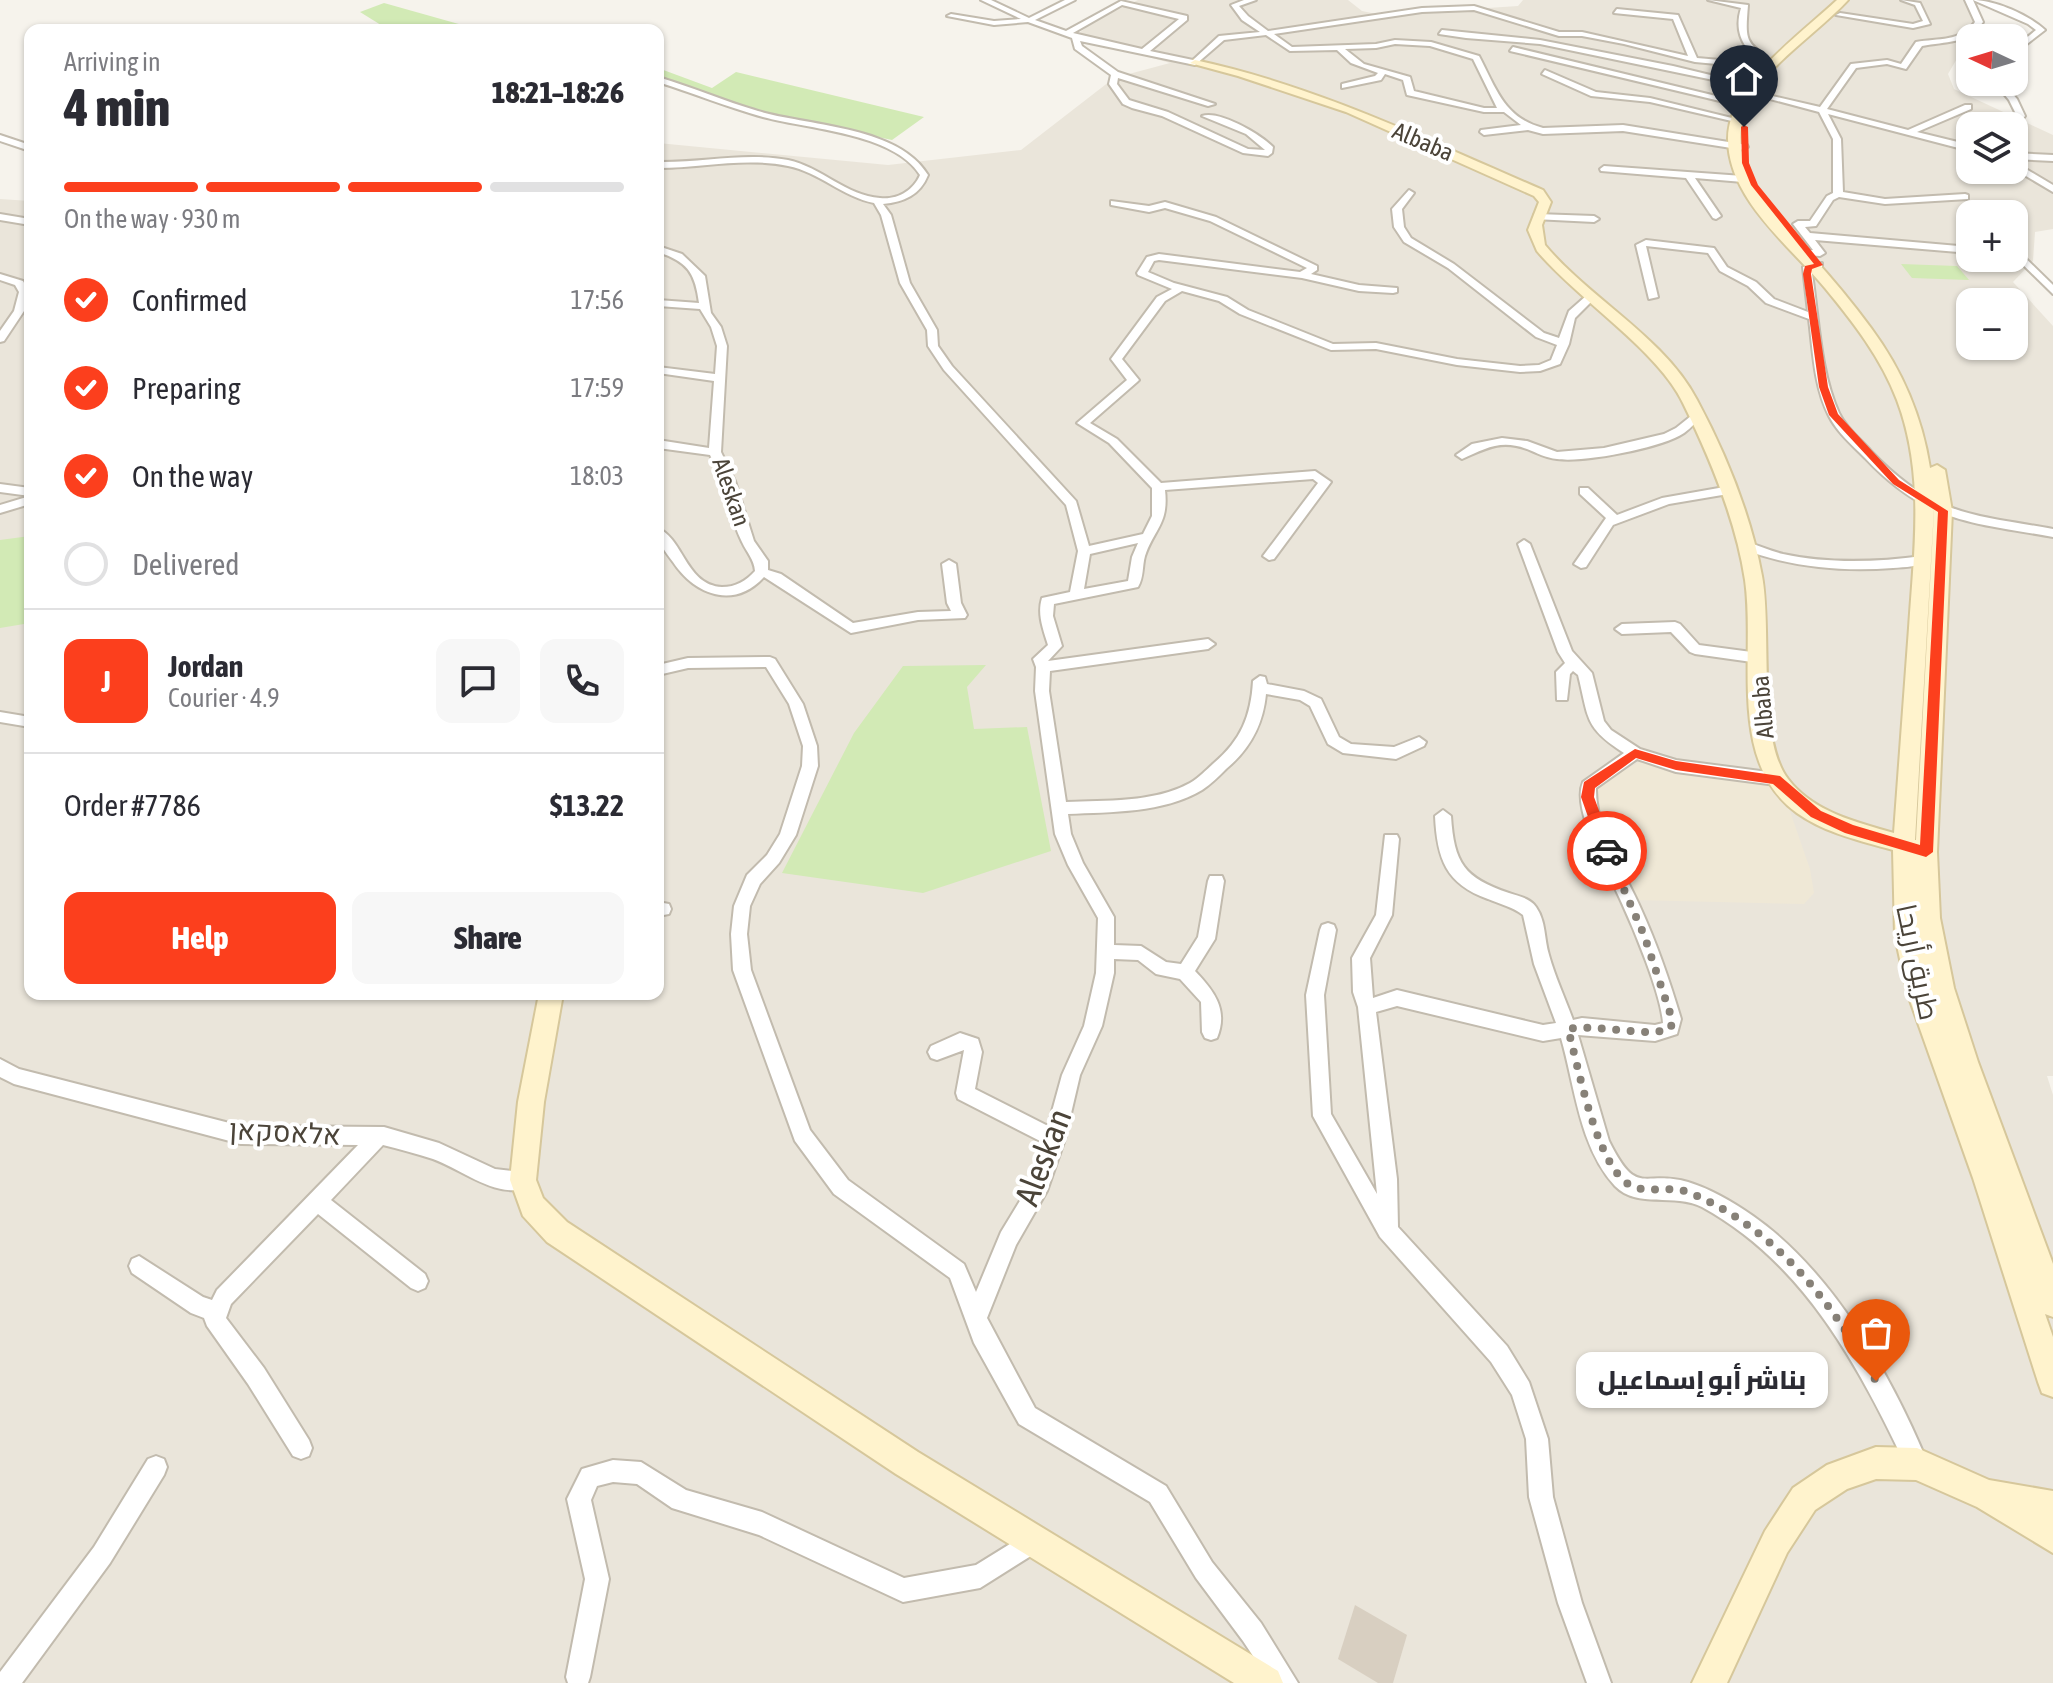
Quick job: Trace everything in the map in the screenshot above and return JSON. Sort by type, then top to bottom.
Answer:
[{"type":"main road","name":"طريق أريحا","points":[[1811,255],[1778,229],[1743,179],[1739,146],[1747,101],[1772,66],[1856,0]]},
{"type":"main road","name":"طريق أريحا","points":[[1842,8],[1747,101],[1747,115],[1739,146],[1755,185],[1811,255],[1874,343],[1897,383],[1921,455],[1935,507],[1926,852],[1928,918],[1942,988],[1965,1062],[2052,1298]]},
{"type":"main road","name":"Albaba","points":[[1195,63],[1241,73],[1350,110],[1539,193],[1545,202],[1534,224],[1538,243],[1590,298],[1673,375],[1696,415],[1730,490],[1755,582],[1760,709],[1768,756],[1776,779],[1816,814],[1849,829],[1926,852]]},
{"type":"main road","name":"طريق أريحا","points":[[1935,507],[1923,560],[1904,845],[1903,895],[1907,936],[1919,992],[1986,1178],[2053,1382]]},
{"type":"main road","points":[[550,1000],[531,1102],[523,1180],[533,1207],[557,1232],[907,1463],[1266,1683]]},
{"type":"main road","points":[[1709,1683],[1776,1542],[1804,1499],[1838,1476],[1876,1463],[1917,1464],[1988,1496],[2053,1537]]},
{"type":"main road","points":[[1988,1496],[2053,1507]]},
{"type":"street","points":[[985,0],[1066,34],[1195,63],[1222,38],[1411,11],[1474,8],[1559,34],[1582,34],[1624,42],[1695,60],[1772,66]]},
{"type":"street","points":[[951,16],[1002,24],[1028,20],[1071,0]]},
{"type":"street","points":[[1252,0],[1235,5],[1245,18],[1290,49],[1395,42],[1431,44],[1476,58],[1499,105],[1528,127]]},
{"type":"street","points":[[1712,0],[1745,7],[1739,23],[1741,35],[1759,58],[1772,66]]},
{"type":"street","points":[[1842,8],[1913,26],[1927,22],[1918,4],[1905,0]]},
{"type":"street","points":[[1822,110],[1854,66],[1887,62],[1903,67],[1919,44],[1960,41],[1974,32],[1979,22],[1969,0]]},
{"type":"street","points":[[1977,0],[2031,22],[2041,30],[2028,41]]},
{"type":"street","points":[[1066,34],[1100,12],[1121,3],[1184,18],[1144,52]]},
{"type":"street","points":[[1617,11],[1675,17],[1681,26],[1683,43],[1695,60]]},
{"type":"street","points":[[1442,32],[1459,36],[1498,36],[1613,55],[1747,101]]},
{"type":"street","points":[[1076,37],[1078,47],[1115,74],[1211,104]]},
{"type":"street","points":[[1340,48],[1363,66],[1407,79],[1410,93],[1484,110],[1505,110]]},
{"type":"street","points":[[1513,49],[1747,101],[1822,110],[1956,145]]},
{"type":"street","points":[[1545,72],[1594,94],[1650,100],[1747,101]]},
{"type":"street","points":[[1345,86],[1378,78],[1382,73]]},
{"type":"street","points":[[1115,74],[1113,84],[1126,102],[1165,114],[1246,151],[1268,153],[1270,149],[1265,142],[1248,131],[1206,116]]},
{"type":"street","points":[[664,81],[769,117],[863,138],[914,159],[923,168],[922,181],[912,192],[897,200],[877,201],[786,163],[730,161],[664,165]]},
{"type":"street","points":[[1907,133],[1968,107]]},
{"type":"street","points":[[1822,110],[1837,139],[1838,194]]},
{"type":"street","points":[[1484,132],[1528,127],[1543,131],[1623,128],[1739,146]]},
{"type":"street","points":[[0,138],[24,146]]},
{"type":"street","points":[[2028,157],[2053,158]]},
{"type":"street","points":[[1604,169],[1743,179]]},
{"type":"street","points":[[2028,174],[2053,189]]},
{"type":"street","points":[[1689,176],[1716,216]]},
{"type":"street","points":[[1409,193],[1397,209],[1399,227],[1407,240],[1473,282],[1540,335],[1564,344]]},
{"type":"street","points":[[1965,197],[1889,202],[1856,200],[1838,194],[1830,198],[1813,224],[1798,224],[1811,255],[1807,274],[1824,387],[1834,415],[1896,482],[1935,507],[2053,533]]},
{"type":"street","points":[[877,201],[886,215],[905,283],[932,330],[933,346],[948,368],[1072,504],[1084,551],[1077,593],[1133,584],[1140,553],[1159,517],[1158,487],[1113,441],[1083,423],[1133,380],[1116,359],[1161,299],[1181,288]]},
{"type":"street","points":[[1114,203],[1149,209],[1165,205],[1213,219],[1314,268],[1302,275]]},
{"type":"street","points":[[0,217],[24,221]]},
{"type":"street","points":[[1537,217],[1594,219]]},
{"type":"street","points":[[0,227],[12,219]]},
{"type":"street","points":[[1708,238],[1711,250],[1723,269],[1752,284],[1770,301],[1812,317]]},
{"type":"street","points":[[1653,297],[1641,245],[1711,250]]},
{"type":"street","points":[[1811,255],[1956,250]]},
{"type":"street","name":"Aleskan","points":[[664,252],[690,264],[700,276],[704,306],[722,346],[715,452],[729,481],[748,541],[761,561],[762,572]]},
{"type":"street","points":[[1393,290],[1359,288],[1302,275],[1159,257],[1150,259],[1142,270],[1147,277],[1223,299],[1244,312],[1331,347],[1376,346],[1457,362],[1520,369],[1540,368],[1556,362],[1564,344],[1568,317],[1575,306],[1590,298]]},
{"type":"street","points":[[2028,265],[2053,291]]},
{"type":"street","points":[[0,339],[19,311],[24,292],[19,283],[1,277]]},
{"type":"street","points":[[664,303],[704,306]]},
{"type":"street","points":[[664,371],[718,378]]},
{"type":"street","points":[[1462,455],[1468,449],[1502,442],[1530,446],[1559,456],[1583,454],[1644,443],[1678,432],[1696,415]]},
{"type":"street","points":[[664,445],[715,452]]},
{"type":"street","points":[[1158,487],[1315,475],[1325,482],[1269,556]]},
{"type":"street","points":[[0,488],[24,491]]},
{"type":"street","points":[[1581,564],[1608,522],[1682,497],[1730,490]]},
{"type":"street","points":[[1584,491],[1615,520]]},
{"type":"street","points":[[0,509],[24,502]]},
{"type":"street","points":[[1084,551],[1150,537]]},
{"type":"street","points":[[664,540],[688,574],[717,592],[737,591],[754,583],[762,572],[776,577],[851,628],[918,616],[960,615],[954,603],[949,564]]},
{"type":"street","points":[[1524,544],[1553,622],[1573,664],[1585,673],[1597,723],[1606,734],[1635,753],[1676,766],[1776,779]]},
{"type":"street","points":[[1747,546],[1763,554],[1808,563],[1902,564],[1923,560]]},
{"type":"street","name":"Aleskan","points":[[976,1318],[1008,1239],[1037,1191],[1055,1139],[1071,1075],[1093,1026],[1105,973],[1106,917],[1076,865],[1063,834],[1042,691],[1043,667],[1040,659],[1055,646],[1046,616],[1047,601],[1077,593]]},
{"type":"street","points":[[1622,629],[1675,627],[1695,649],[1759,658]]},
{"type":"street","points":[[1043,667],[1208,644]]},
{"type":"street","points":[[664,669],[713,661],[770,662],[796,704],[810,746],[810,766],[788,835],[773,859],[753,880],[742,906],[739,934],[742,970],[802,1135],[841,1187],[957,1271],[982,1335],[1027,1416],[1158,1494],[1204,1570],[1252,1632],[1286,1683]]},
{"type":"street","points":[[1562,696],[1563,672],[1573,664]]},
{"type":"street","points":[[1059,808],[1148,801],[1194,788],[1231,756],[1251,733],[1259,708],[1260,684],[1304,696],[1316,703],[1333,740],[1348,749],[1396,753],[1419,742]]},
{"type":"street","points":[[0,717],[24,721]]},
{"type":"street","points":[[1367,1007],[1397,998],[1543,1033],[1602,1026],[1655,1033],[1671,1028],[1672,1019],[1653,960],[1588,797],[1588,786],[1635,753]]},
{"type":"street","points":[[1443,816],[1444,850],[1450,865],[1482,888],[1529,909],[1540,954],[1568,1029],[1587,1103],[1613,1167],[1622,1179],[1643,1190],[1685,1190],[1710,1201],[1742,1220],[1805,1277],[1851,1335],[1917,1464]]},
{"type":"street","points":[[1388,1231],[1387,1179],[1367,1007],[1362,992],[1361,958],[1384,915],[1391,839]]},
{"type":"street","points":[[1185,972],[1206,939],[1216,881]]},
{"type":"street","points":[[1328,930],[1315,995],[1322,1116],[1388,1231],[1499,1354],[1521,1390],[1537,1439],[1541,1497],[1570,1603],[1599,1683]]},
{"type":"street","points":[[1106,952],[1141,953],[1162,969],[1185,972],[1210,999],[1211,1032]]},
{"type":"street","points":[[937,1052],[960,1041],[972,1045],[965,1093],[1055,1139]]},
{"type":"street","name":"אלאסקאן","points":[[0,1067],[14,1076],[241,1135],[379,1136],[439,1152],[494,1178],[523,1180]]},
{"type":"street","points":[[301,1448],[256,1376],[214,1319],[224,1297],[379,1136]]},
{"type":"street","points":[[317,1201],[418,1281]]},
{"type":"street","points":[[139,1266],[198,1306],[218,1312]]},
{"type":"street","points":[[7,1683],[102,1555],[156,1467]]},
{"type":"street","points":[[578,1677],[597,1579],[579,1499],[590,1477],[613,1471],[641,1473],[680,1500],[762,1524],[903,1590],[980,1576],[1034,1541]]},
{"type":"shaded area","points":[[1138,0],[1348,0],[1362,11],[1381,15],[1518,6],[1523,0],[1976,0],[1975,24],[1956,24],[1956,60],[1948,74],[1956,96],[1969,96],[2004,112],[1956,112],[1956,184],[2028,184],[2028,123],[2053,135],[2053,229],[2035,232],[2033,261],[2028,266],[2028,200],[1956,200],[1956,272],[2023,272],[2013,282],[2018,288],[1956,288],[1956,360],[2028,360],[2028,298],[2053,326],[2053,1076],[2047,1076],[2053,1095],[2053,1683],[0,1683],[0,199],[24,201],[24,1000],[664,1000],[664,144],[888,165],[1021,150],[1114,78],[1170,63],[1076,36],[1092,22]]},
{"type":"shaded area","points":[[1641,761],[1687,772],[1770,782],[1784,794],[1810,869],[1814,893],[1804,904],[1633,900],[1591,789]]},
{"type":"green space","points":[[384,3],[459,24],[379,24],[360,12]]},
{"type":"green space","points":[[664,70],[712,88],[736,72],[924,117],[892,140],[736,107],[664,82]]},
{"type":"green space","points":[[1901,264],[1956,266],[1956,272],[1962,272],[1969,280],[1912,278]]},
{"type":"green space","points":[[24,537],[24,624],[0,628],[0,540]]},
{"type":"green space","points":[[986,665],[967,687],[974,729],[1027,727],[1051,851],[923,893],[782,873],[854,733],[903,666]]},
{"type":"building","points":[[1355,1605],[1407,1635],[1393,1683],[1378,1683],[1338,1659]]},
{"type":"way so far","points":[[1607,851],[1644,935],[1672,1019],[1671,1028],[1655,1033],[1602,1026],[1568,1029],[1587,1103],[1613,1167],[1631,1186],[1643,1190],[1685,1190],[1742,1220],[1805,1277],[1851,1335],[1876,1381]]},
{"type":"place","name":"بناشر أبو إسماعيل","points":[[1876,1381]]},
{"type":"route","points":[[1607,851],[1588,797],[1588,786],[1635,753],[1676,766],[1776,779],[1816,814],[1849,829],[1926,852],[1943,511],[1896,482],[1834,415],[1824,387],[1807,274],[1808,267],[1819,265],[1755,185],[1745,163],[1744,127]]}]
